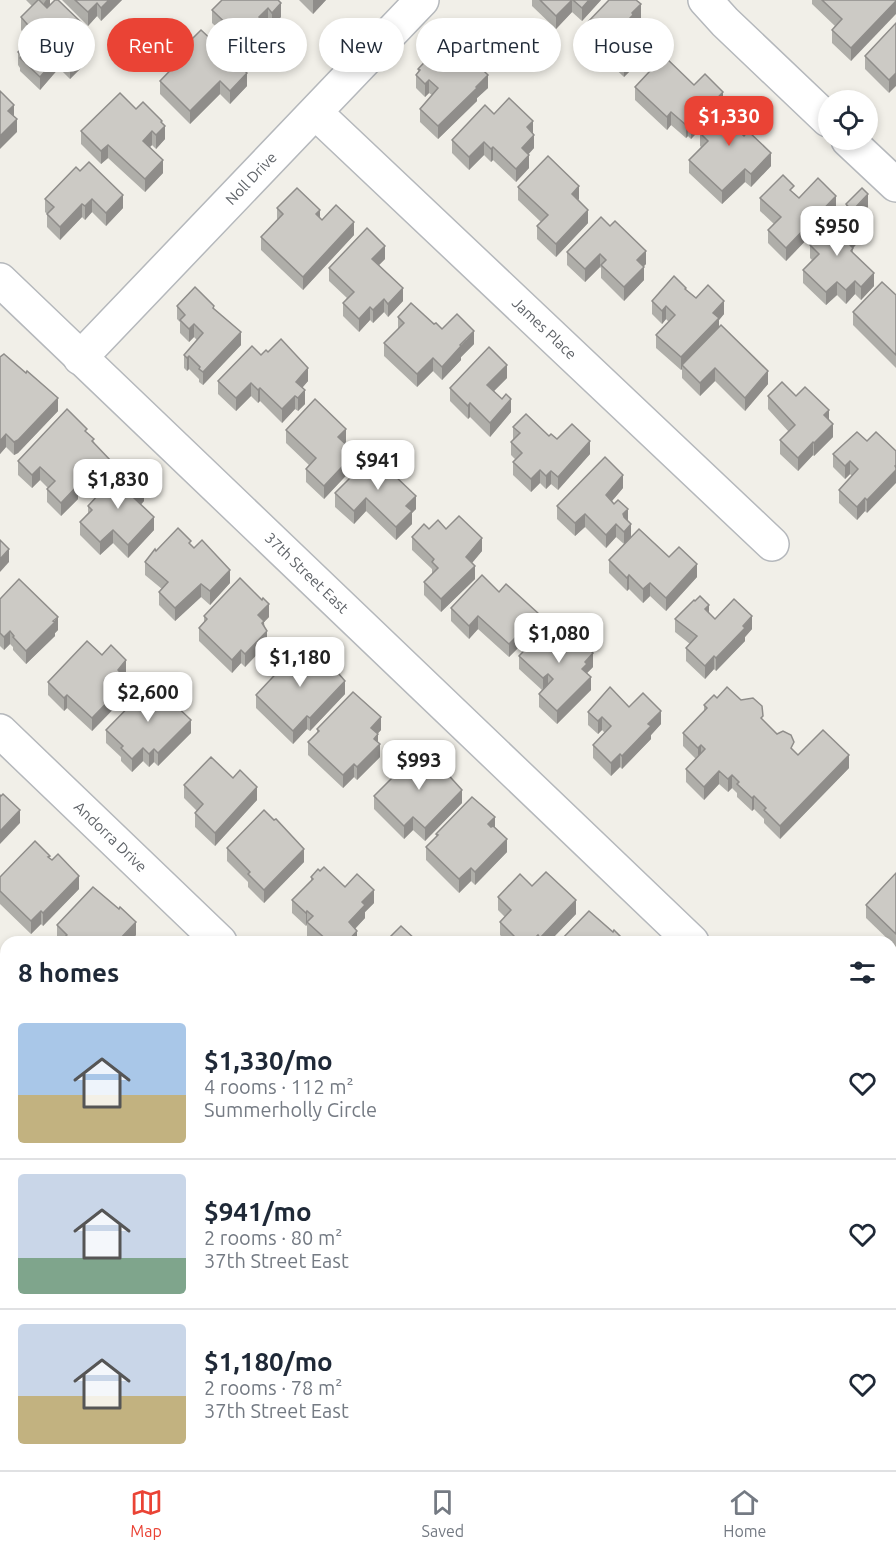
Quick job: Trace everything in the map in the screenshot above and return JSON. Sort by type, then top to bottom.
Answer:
[{"type":"street","name":"Noll Drive","points":[[80,358],[422,0]]},
{"type":"street","points":[[705,0],[818,110]]},
{"type":"street","name":"James Place","points":[[316,112],[772,544]]},
{"type":"street","points":[[859,150],[896,185]]},
{"type":"street","name":"37th Street East","points":[[0,280],[686,936]]},
{"type":"street","name":"Andorra Drive","points":[[0,731],[214,936]]},
{"type":"building","points":[[38,0],[47,8],[58,0],[77,18],[22,18]]},
{"type":"building","points":[[75,0],[109,0],[101,8],[97,3],[88,12]]},
{"type":"building","points":[[222,0],[278,0],[281,3],[272,13],[268,8],[260,18],[220,18],[212,10]]},
{"type":"building","points":[[540,0],[572,0],[556,16]]},
{"type":"building","points":[[573,0],[589,0],[582,8]]},
{"type":"building","points":[[609,0],[636,0],[641,4],[630,18],[592,18]]},
{"type":"building","points":[[822,0],[896,1],[851,48],[832,30],[842,19]]},
{"type":"building","points":[[896,23],[896,73],[889,80],[865,56]]},
{"type":"building","points":[[201,30],[206,35],[206,72],[247,73],[230,91],[220,81],[190,111],[160,81],[169,72],[194,72],[194,37]]},
{"type":"building","points":[[674,66],[694,85],[705,74],[723,92],[691,126],[688,123],[686,125],[671,112],[667,117],[635,87],[649,72],[674,72]]},
{"type":"building","points":[[35,72],[44,72],[40,77]]},
{"type":"building","points":[[418,72],[485,72],[488,75],[438,126],[420,109],[438,88],[429,80],[425,84],[416,75]]},
{"type":"building","points":[[0,91],[14,105],[8,111],[17,119],[0,136]]},
{"type":"building","points":[[120,93],[136,109],[143,102],[165,126],[156,135],[152,131],[143,141],[163,160],[145,179],[108,145],[101,151],[81,131]]},
{"type":"building","points":[[509,98],[533,121],[527,127],[534,135],[522,148],[529,155],[516,169],[493,147],[491,149],[484,142],[469,157],[452,140],[485,105],[494,114]]},
{"type":"building","points":[[733,98],[752,115],[737,130],[744,136],[748,131],[771,153],[751,174],[745,169],[722,191],[689,160],[708,141],[700,133]]},
{"type":"building","points":[[548,156],[579,186],[572,194],[588,210],[556,244],[537,226],[548,215],[518,187]]},
{"type":"building","points":[[89,162],[123,195],[106,213],[92,199],[85,206],[82,204],[60,227],[47,214],[54,207],[45,199],[76,167],[80,171]]},
{"type":"building","points":[[783,175],[794,186],[790,190],[799,198],[818,178],[836,196],[786,248],[768,230],[781,217],[760,198]]},
{"type":"building","points":[[297,188],[320,210],[316,214],[322,220],[336,205],[354,222],[303,277],[261,237],[283,214],[277,208]]},
{"type":"building","points":[[862,188],[868,194],[852,211],[846,204]]},
{"type":"building","points":[[843,210],[860,227],[847,242],[853,248],[851,251],[874,273],[861,287],[855,281],[846,290],[837,282],[826,292],[803,270],[819,254],[810,245]]},
{"type":"building","points":[[601,217],[610,226],[615,221],[646,251],[637,260],[644,267],[624,287],[601,265],[606,260],[600,254],[585,269],[567,252]]},
{"type":"building","points":[[367,228],[385,246],[372,259],[403,288],[388,304],[384,299],[373,310],[370,307],[359,319],[343,303],[354,292],[329,268]]},
{"type":"building","points":[[674,276],[696,298],[708,285],[724,301],[713,313],[719,318],[681,357],[656,335],[675,315],[666,306],[662,311],[652,301]]},
{"type":"building","points":[[882,282],[896,295],[896,355],[853,312]]},
{"type":"building","points":[[195,287],[214,306],[213,308],[241,332],[203,372],[189,356],[187,358],[184,355],[203,333],[194,324],[189,329],[180,320],[185,315],[177,306]]},
{"type":"building","points":[[411,303],[442,329],[457,314],[474,331],[442,367],[433,358],[417,374],[384,343],[404,323],[398,317]]},
{"type":"building","points":[[721,325],[768,371],[745,398],[715,368],[700,383],[682,365]]},
{"type":"building","points":[[281,339],[308,368],[296,382],[305,390],[282,409],[260,388],[258,390],[251,383],[236,398],[218,381],[252,346],[261,355],[266,350],[268,352]]},
{"type":"building","points":[[489,347],[507,365],[487,385],[502,399],[506,394],[511,399],[490,423],[470,403],[468,406],[450,388]]},
{"type":"building","points":[[4,354],[58,398],[14,442],[6,434],[0,441],[0,357]]},
{"type":"building","points":[[782,382],[796,396],[805,387],[829,410],[824,415],[833,424],[798,458],[780,440],[795,425],[768,396]]},
{"type":"building","points":[[315,399],[346,429],[338,437],[355,453],[324,486],[306,469],[316,458],[286,430]]},
{"type":"building","points":[[67,409],[87,429],[85,431],[94,439],[92,441],[112,462],[93,482],[85,474],[61,503],[47,489],[55,481],[40,467],[32,475],[18,461]]},
{"type":"building","points":[[526,414],[549,436],[551,434],[557,439],[572,424],[590,441],[558,477],[551,471],[546,476],[540,470],[531,479],[513,462],[522,453],[511,442],[520,433],[513,427]]},
{"type":"building","points":[[857,432],[867,441],[876,432],[896,451],[896,470],[867,500],[865,498],[857,507],[839,490],[858,469],[850,461],[845,466],[833,454]]},
{"type":"building","points":[[373,455],[416,496],[406,506],[412,511],[396,527],[366,498],[354,511],[335,493]]},
{"type":"building","points":[[605,457],[623,475],[606,495],[614,504],[618,500],[628,509],[623,514],[631,524],[624,532],[616,524],[606,535],[585,514],[575,523],[557,506]]},
{"type":"building","points":[[123,468],[144,488],[134,498],[154,517],[128,545],[113,530],[100,542],[80,522],[92,510],[88,506]]},
{"type":"building","points":[[459,516],[482,538],[466,557],[475,566],[441,599],[424,582],[438,568],[432,562],[434,559],[412,537],[424,524],[429,529],[438,520],[446,529]]},
{"type":"building","points":[[178,528],[191,541],[189,543],[194,548],[202,540],[230,570],[210,591],[201,584],[175,608],[159,592],[168,582],[145,562],[155,549],[156,551]]},
{"type":"building","points":[[639,529],[669,557],[679,547],[697,564],[666,598],[650,583],[643,589],[629,575],[627,578],[609,560]]},
{"type":"building","points":[[0,540],[9,549],[0,559]]},
{"type":"building","points":[[482,575],[499,592],[506,584],[539,614],[509,644],[478,616],[469,626],[451,608]]},
{"type":"building","points":[[240,578],[269,604],[258,615],[264,621],[262,623],[267,631],[245,654],[241,650],[232,660],[199,628],[207,619],[204,616]]},
{"type":"building","points":[[19,579],[58,617],[26,651],[10,631],[4,637],[0,633],[0,599]]},
{"type":"building","points":[[700,596],[709,605],[705,609],[715,619],[734,599],[752,616],[743,626],[745,628],[705,666],[686,648],[697,636],[675,619]]},
{"type":"building","points":[[561,623],[593,653],[582,669],[591,677],[557,711],[539,694],[553,679],[548,674],[543,678],[519,656],[539,635],[544,640]]},
{"type":"building","points":[[87,641],[102,655],[111,645],[126,660],[118,670],[128,681],[92,718],[67,695],[64,698],[48,682]]},
{"type":"building","points":[[301,647],[320,665],[326,659],[345,681],[310,718],[307,716],[293,731],[256,695]]},
{"type":"building","points":[[152,683],[191,720],[158,753],[154,749],[149,754],[143,748],[132,759],[121,748],[123,746],[106,730]]},
{"type":"building","points":[[610,687],[629,707],[643,693],[661,711],[648,724],[651,726],[622,756],[620,754],[611,763],[593,745],[611,726],[602,717],[598,721],[588,712]]},
{"type":"building","points":[[727,687],[741,700],[753,698],[762,706],[763,716],[761,718],[777,734],[783,731],[791,735],[794,742],[791,748],[798,755],[823,730],[849,755],[780,826],[754,796],[752,798],[737,784],[739,782],[732,775],[728,779],[719,771],[704,787],[686,769],[705,749],[701,745],[698,748],[683,733],[707,708],[704,705],[714,695],[717,698]]},
{"type":"building","points":[[353,692],[381,717],[371,728],[378,734],[374,739],[380,744],[357,767],[354,764],[343,775],[308,742],[319,731],[317,729]]},
{"type":"building","points":[[423,747],[462,790],[425,828],[413,817],[404,826],[374,796]]},
{"type":"building","points":[[211,757],[233,778],[240,770],[257,787],[215,833],[195,813],[203,804],[184,785]]},
{"type":"building","points":[[3,794],[20,810],[0,831],[0,795]]},
{"type":"building","points":[[472,797],[495,817],[488,824],[507,839],[475,872],[471,868],[459,879],[426,847]]},
{"type":"building","points":[[264,810],[274,820],[276,819],[304,849],[264,890],[227,848]]},
{"type":"building","points":[[35,841],[50,856],[48,857],[52,860],[58,854],[79,876],[43,913],[41,911],[31,921],[0,891],[0,877]]},
{"type":"building","points":[[324,867],[345,887],[357,874],[374,890],[362,902],[365,905],[349,922],[357,931],[352,936],[322,936],[307,922],[313,916],[307,911],[306,913],[292,900],[313,879],[311,877],[318,869],[320,871]]},
{"type":"building","points":[[546,872],[576,900],[542,936],[514,936],[500,922],[511,910],[498,897],[520,874],[532,886]]},
{"type":"building","points":[[896,873],[896,934],[866,905]]},
{"type":"building","points":[[93,887],[136,922],[123,936],[66,936],[57,925]]},
{"type":"building","points":[[589,911],[620,936],[565,936]]},
{"type":"building","points":[[401,926],[412,936],[391,936]]}]
